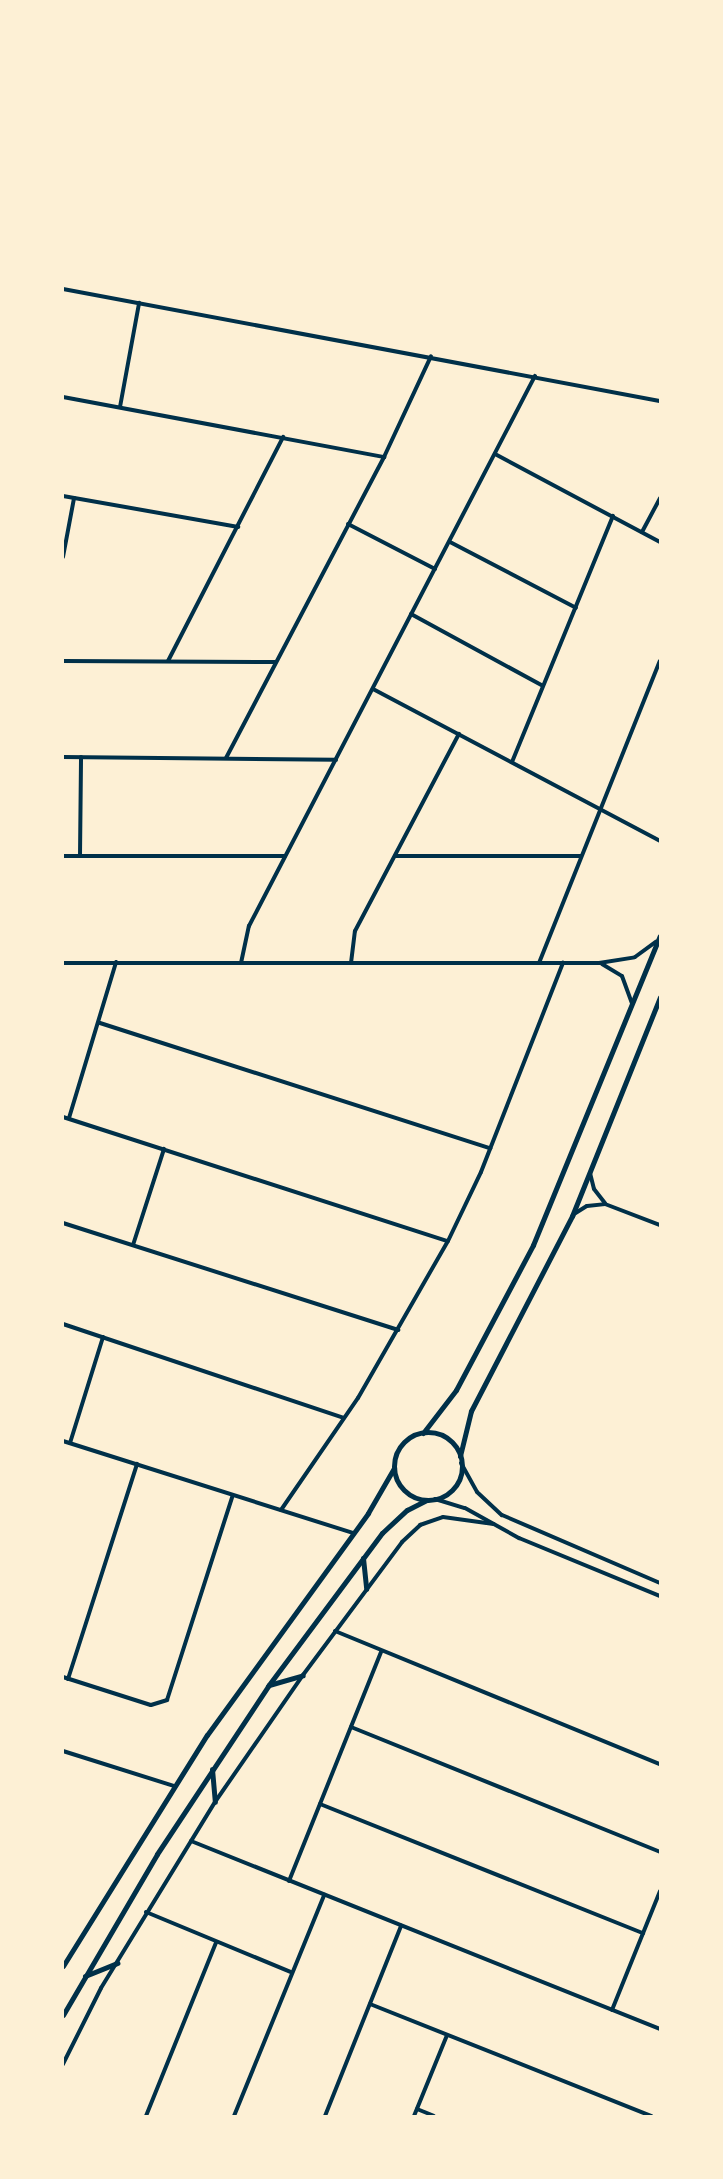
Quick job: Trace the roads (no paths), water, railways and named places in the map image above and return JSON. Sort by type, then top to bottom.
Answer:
[{"type":"street","points":[[63,289],[431,356],[660,401]]},
{"type":"street","points":[[120,407],[139,303]]},
{"type":"street","points":[[226,758],[384,457],[431,356]]},
{"type":"street","points":[[241,963],[246,933],[536,376]]},
{"type":"street","points":[[63,397],[384,457]]},
{"type":"street","points":[[168,661],[284,437]]},
{"type":"street","points":[[495,454],[660,542]]},
{"type":"street","points":[[63,496],[238,526]]},
{"type":"street","points":[[63,557],[74,498]]},
{"type":"street","points":[[642,532],[660,498]]},
{"type":"street","points":[[512,762],[613,516]]},
{"type":"street","points":[[348,524],[435,569]]},
{"type":"street","points":[[450,542],[576,608]]},
{"type":"street","points":[[411,614],[543,686]]},
{"type":"street","points":[[63,661],[275,662]]},
{"type":"street","points":[[539,963],[660,661]]},
{"type":"street","points":[[373,688],[660,841]]},
{"type":"street","points":[[351,963],[356,931],[459,734]]},
{"type":"street","points":[[63,757],[336,760]]},
{"type":"street","points":[[80,856],[81,757]]},
{"type":"street","points":[[63,856],[285,856]]},
{"type":"street","points":[[395,856],[581,856]]},
{"type":"street","points":[[63,963],[599,963],[635,957],[659,938]]},
{"type":"street","points":[[63,1966],[174,1786],[272,1641],[353,1533],[394,1468],[405,1441],[423,1433],[456,1390],[533,1245],[659,938]]},
{"type":"street","points":[[69,1118],[100,1023],[116,962]]},
{"type":"street","points":[[281,1510],[344,1418],[398,1330],[448,1241],[490,1148],[563,963]]},
{"type":"street","points":[[599,963],[622,976],[632,1004]]},
{"type":"street","points":[[660,997],[572,1216],[471,1411],[460,1456],[461,1463],[477,1492],[502,1515],[660,1582]]},
{"type":"street","points":[[100,1023],[490,1148]]},
{"type":"street","points":[[63,1117],[448,1241]]},
{"type":"street","points":[[133,1245],[164,1149]]},
{"type":"street","points":[[590,1170],[594,1188],[605,1204]]},
{"type":"street","points":[[572,1216],[587,1206],[605,1204],[660,1223]]},
{"type":"street","points":[[63,1223],[398,1330]]},
{"type":"street","points":[[63,1324],[344,1418]]},
{"type":"street","points":[[70,1443],[103,1337]]},
{"type":"street","points":[[423,1433],[446,1438],[460,1456]]},
{"type":"street","points":[[63,1441],[353,1533]]},
{"type":"street","points":[[435,1499],[455,1486],[461,1463]]},
{"type":"street","points":[[137,1464],[65,1678],[151,1705],[167,1700],[233,1495]]},
{"type":"street","points":[[394,1468],[396,1478],[408,1493],[427,1500]]},
{"type":"street","points":[[63,2015],[212,1769],[268,1686],[389,1524],[427,1500],[435,1499],[465,1508],[525,1541],[660,1596]]},
{"type":"street","points":[[63,2064],[117,1963],[215,1802],[303,1675],[407,1536],[427,1522],[451,1517],[494,1524]]},
{"type":"street","points":[[363,1557],[366,1589]]},
{"type":"street","points":[[335,1631],[381,1652],[660,1764]]},
{"type":"street","points":[[289,1881],[381,1652]]},
{"type":"street","points":[[268,1686],[303,1675]]},
{"type":"street","points":[[351,1727],[660,1852]]},
{"type":"street","points":[[63,1751],[174,1786]]},
{"type":"street","points":[[212,1769],[215,1802]]},
{"type":"street","points":[[320,1804],[643,1934]]},
{"type":"street","points":[[191,1841],[660,2029]]},
{"type":"street","points":[[612,2010],[660,1891]]},
{"type":"street","points":[[234,2116],[324,1895]]},
{"type":"street","points":[[147,1912],[291,1972]]},
{"type":"street","points":[[325,2116],[401,1926]]},
{"type":"street","points":[[146,2116],[216,1942]]},
{"type":"street","points":[[84,1977],[117,1963]]},
{"type":"street","points":[[370,2004],[652,2116]]},
{"type":"street","points":[[414,2116],[447,2035]]},
{"type":"street","points":[[417,2109],[434,2116]]}]
